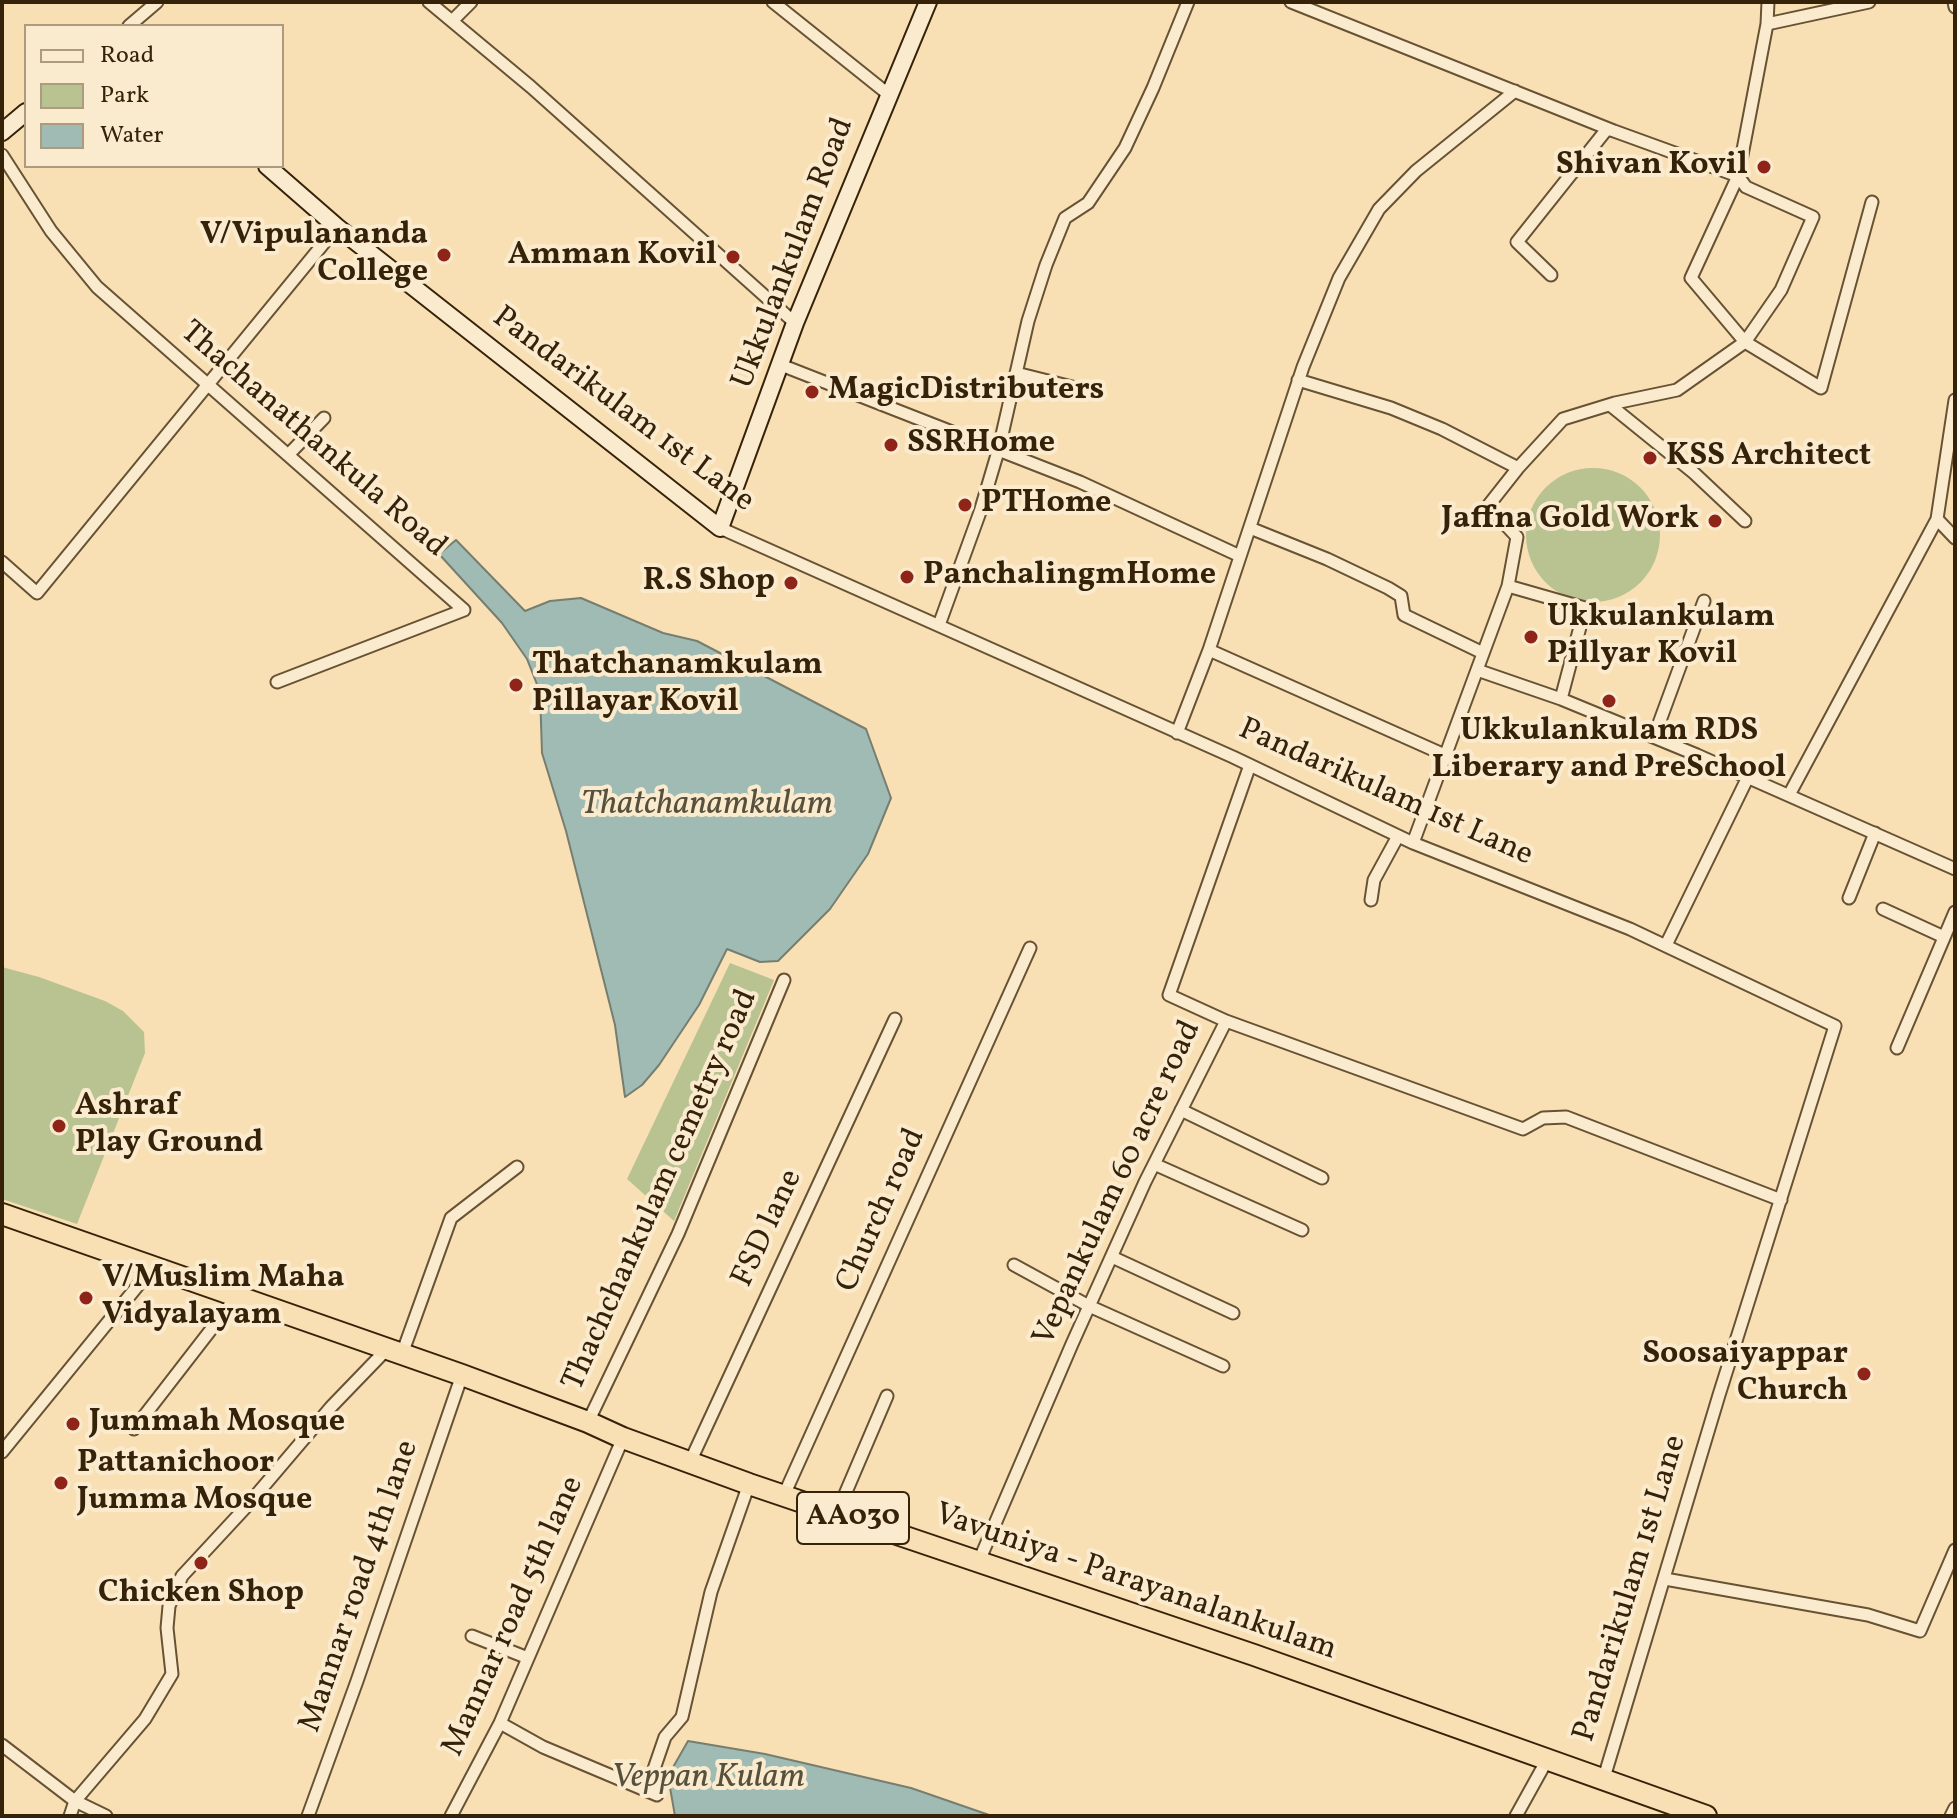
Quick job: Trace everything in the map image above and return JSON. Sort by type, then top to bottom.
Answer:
[{"type":"highway","name":"Vavuniya - Parayanalankulam","points":[[2,1214],[462,1375],[749,1484],[1254,1655],[1706,1816]]},
{"type":"street","points":[[131,24],[157,2]]},
{"type":"street","points":[[429,2],[531,87],[795,323]]},
{"type":"street","points":[[452,21],[471,2]]},
{"type":"street","points":[[773,2],[888,94]]},
{"type":"street","name":"Ukkulankulam Road","points":[[720,528],[795,323],[928,2]]},
{"type":"street","points":[[939,625],[980,512],[999,448],[1028,321],[1065,218],[1088,203],[1125,148],[1188,2]]},
{"type":"street","points":[[1291,2],[1614,131],[1738,176],[1746,187],[1813,217],[1781,290],[1745,342],[1677,390],[1563,419],[1488,506],[1517,537],[1508,586],[1413,843]]},
{"type":"street","points":[[1768,2],[1767,24],[1738,176],[1691,278],[1745,342],[1821,388],[1872,202]]},
{"type":"street","points":[[1767,24],[1869,2]]},
{"type":"street","points":[[1177,733],[1209,650],[1298,380],[1339,278],[1379,209],[1416,171],[1515,91]]},
{"type":"street","points":[[2,132],[24,114]]},
{"type":"street","points":[[1551,275],[1517,242],[1607,129],[1614,131]]},
{"type":"street","name":"Thachanathankula Road","points":[[2,155],[51,231],[97,287],[464,610],[277,682]]},
{"type":"street","name":"Pandarikulam 1st Lane","points":[[269,168],[337,227],[720,528],[1250,765],[1413,843],[1666,945],[1835,1026],[1719,1395],[1603,1781]]},
{"type":"street","points":[[2,562],[37,593],[337,227]]},
{"type":"street","points":[[781,365],[999,448],[1240,556]]},
{"type":"street","points":[[1016,373],[1084,390]]},
{"type":"street","points":[[1298,380],[1391,408],[1442,429],[1518,468]]},
{"type":"street","points":[[1789,795],[1937,519],[1951,443],[1955,400]]},
{"type":"street","points":[[1610,405],[1694,473],[1745,521]]},
{"type":"street","points":[[289,454],[324,418]]},
{"type":"street","points":[[1937,519],[1955,538]]},
{"type":"street","points":[[1250,528],[1388,588],[1401,596],[1404,615],[1483,653]]},
{"type":"street","points":[[1508,586],[1585,608],[1561,699]]},
{"type":"street","points":[[1654,737],[1704,601]]},
{"type":"street","points":[[1209,650],[1447,756]]},
{"type":"street","points":[[1477,670],[1561,699],[1654,737],[1955,869]]},
{"type":"street","name":"Vepankulam 60 acre road","points":[[979,1561],[1089,1306],[1154,1164],[1226,1021],[1169,995],[1250,765]]},
{"type":"street","points":[[1666,945],[1748,777]]},
{"type":"street","points":[[1849,898],[1875,833]]},
{"type":"street","points":[[1371,900],[1374,880],[1398,836]]},
{"type":"street","points":[[1883,909],[1944,937]]},
{"type":"street","points":[[1897,1048],[1955,912]]},
{"type":"street","name":"Church road","points":[[784,1495],[1030,948]]},
{"type":"street","name":"Thachchankulam cemetry road","points":[[588,1422],[678,1234],[784,980]]},
{"type":"street","name":"FSD lane","points":[[690,1462],[895,1019]]},
{"type":"street","points":[[1226,1021],[1523,1129],[1543,1118],[1566,1117],[1781,1200]]},
{"type":"street","points":[[1181,1110],[1322,1178]]},
{"type":"street","points":[[1154,1164],[1302,1230]]},
{"type":"street","points":[[70,1816],[75,1801],[145,1719],[172,1674],[167,1628],[169,1606],[182,1576],[331,1407],[394,1351],[451,1218],[517,1167]]},
{"type":"street","points":[[1112,1257],[1233,1313]]},
{"type":"street","points":[[1014,1265],[1089,1306],[1223,1366]]},
{"type":"street","points":[[2,1452],[153,1267]]},
{"type":"street","points":[[134,1429],[237,1296]]},
{"type":"street","name":"Mannar road 4th lane","points":[[308,1816],[462,1375]]},
{"type":"street","points":[[837,1513],[887,1396]]},
{"type":"street","name":"Mannar road 5th lane","points":[[451,1816],[500,1723],[623,1438]]},
{"type":"street","points":[[500,1723],[543,1747],[657,1795],[654,1769],[665,1737],[682,1717],[711,1592],[749,1484]]},
{"type":"street","points":[[1665,1579],[1868,1615],[1920,1631],[1955,1550]]},
{"type":"street","points":[[472,1636],[528,1658]]},
{"type":"street","points":[[2,1745],[75,1801],[106,1816]]},
{"type":"street","points":[[1516,1816],[1547,1760]]},
{"type":"street","points":[[1951,1816],[1955,1808]]},
{"type":"green space","points":[[1593,468],[1618,473],[1640,488],[1655,510],[1660,535],[1655,560],[1640,582],[1618,597],[1593,602],[1568,597],[1546,582],[1531,560],[1526,535],[1531,510],[1546,488],[1568,473]]},
{"type":"green space","points":[[730,963],[774,980],[674,1221],[627,1179]]},
{"type":"green space","name":"Ashraf Play Ground","points":[[2,967],[105,1001],[123,1011],[144,1032],[145,1053],[77,1224],[2,1199]]},
{"type":"water","name":"Thatchanamkulam","points":[[456,540],[525,611],[550,601],[581,598],[663,633],[697,641],[866,729],[891,798],[868,854],[830,909],[778,961],[760,962],[727,949],[699,1005],[659,1065],[642,1085],[625,1097],[615,1025],[566,831],[542,753],[540,692],[527,659],[502,623],[439,554]]},
{"type":"water","name":"Veppan Kulam","points":[[688,1741],[765,1754],[911,1788],[992,1816],[675,1816],[668,1776]]},
{"type":"place","name":"Shivan Kovil","points":[[1764,167]]},
{"type":"place","name":"V/Vipulananda College","points":[[444,255]]},
{"type":"place","name":"Amman Kovil","points":[[733,257]]},
{"type":"place","name":"MagicDistributers","points":[[812,392]]},
{"type":"place","name":"SSRHome","points":[[891,445]]},
{"type":"place","name":"KSS Architect","points":[[1650,458]]},
{"type":"place","name":"PTHome","points":[[965,505]]},
{"type":"place","name":"Jaffna Gold Work","points":[[1715,521]]},
{"type":"place","name":"PanchalingmHome","points":[[907,577]]},
{"type":"place","name":"R.S Shop","points":[[791,583]]},
{"type":"place","name":"Ukkulankulam Pillyar Kovil","points":[[1531,637]]},
{"type":"place","name":"Thatchanamkulam Pillayar Kovil","points":[[516,685]]},
{"type":"place","name":"Ukkulankulam RDS Liberary and PreSchool","points":[[1609,701]]},
{"type":"place","name":"Ashraf Play Ground","points":[[59,1126]]},
{"type":"place","name":"V/Muslim Maha Vidyalayam","points":[[86,1298]]},
{"type":"place","name":"Soosaiyappar Church","points":[[1864,1374]]},
{"type":"place","name":"Jummah Mosque","points":[[73,1424]]},
{"type":"place","name":"Pattanichoor Jumma Mosque","points":[[61,1483]]},
{"type":"place","name":"Chicken Shop","points":[[201,1563]]}]
